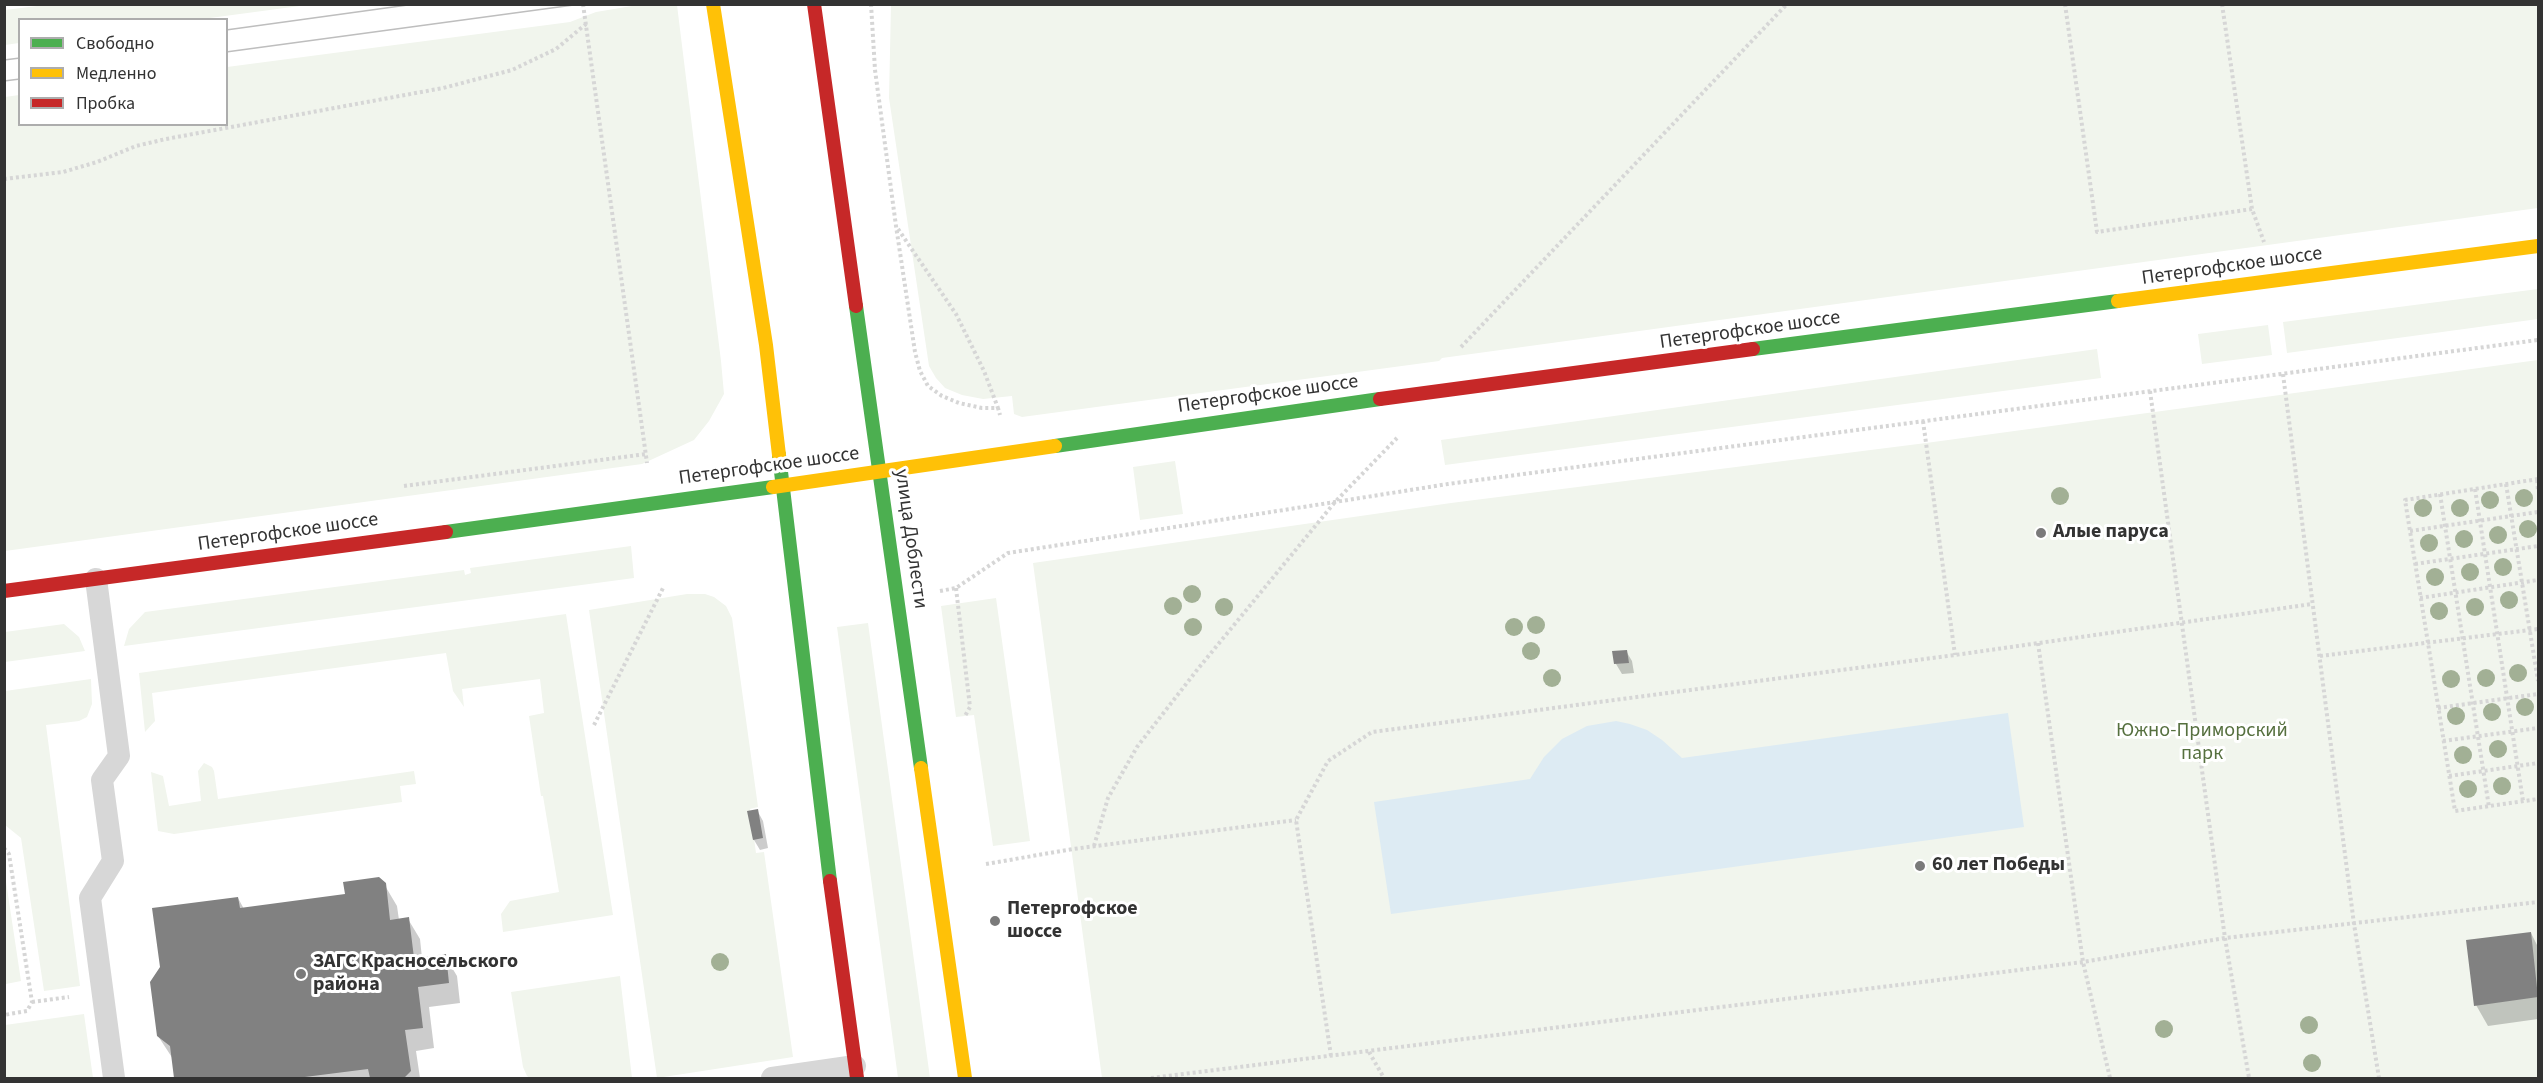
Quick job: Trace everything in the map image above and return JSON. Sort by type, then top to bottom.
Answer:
[{"type":"street","points":[[713,4],[766,345],[822,817],[856,1072]]},
{"type":"street","name":"улица Доблести","points":[[814,4],[965,1078]]},
{"type":"street","name":"Петергофское шоссе","points":[[4,591],[1430,392],[2538,246]]},
{"type":"lane","points":[[96,579],[119,756],[102,780],[113,861],[90,898],[114,1078]]},
{"type":"lane","points":[[772,1078],[856,1072]]},
{"type":"path","points":[[583,4],[647,463]]},
{"type":"path","points":[[871,4],[875,70],[896,226],[915,352],[920,371],[928,386],[942,396],[959,403],[982,408],[998,408]]},
{"type":"path","points":[[1454,356],[1787,4]]},
{"type":"path","points":[[2065,4],[2097,232],[2252,209]]},
{"type":"path","points":[[2222,4],[2252,209],[2265,245]]},
{"type":"path","points":[[4,178],[63,172],[97,162],[136,146],[166,139],[443,88],[512,70],[556,49],[586,24]]},
{"type":"path","points":[[896,226],[956,314],[984,370],[1000,416]]},
{"type":"path","points":[[940,591],[956,588],[1008,553],[1460,482],[2538,340]]},
{"type":"path","points":[[2283,374],[2354,924],[2379,1078]]},
{"type":"path","points":[[2150,391],[2225,938],[2249,1078]]},
{"type":"path","points":[[1923,421],[1955,655]]},
{"type":"path","points":[[1094,846],[1108,798],[1137,747],[1335,502],[1398,437]]},
{"type":"path","points":[[404,486],[646,454]]},
{"type":"path","points":[[2538,491],[2538,479],[2405,500],[2455,811],[2538,799]]},
{"type":"path","points":[[2506,484],[2538,681]]},
{"type":"path","points":[[2475,489],[2523,801]]},
{"type":"path","points":[[2440,494],[2489,807]]},
{"type":"path","points":[[2410,531],[2538,512]]},
{"type":"path","points":[[2415,564],[2538,546]]},
{"type":"path","points":[[2420,598],[2538,580]]},
{"type":"path","points":[[594,725],[664,586]]},
{"type":"path","points":[[956,588],[970,707],[965,716]]},
{"type":"path","points":[[1331,1056],[1296,820],[1328,761],[1372,732],[1955,655],[2312,604]]},
{"type":"path","points":[[2320,656],[2538,628]]},
{"type":"path","points":[[2038,643],[2083,962],[2110,1078]]},
{"type":"path","points":[[2438,708],[2538,694]]},
{"type":"path","points":[[2443,741],[2538,728]]},
{"type":"path","points":[[2449,776],[2538,763]]},
{"type":"path","points":[[986,864],[1094,846],[1296,820]]},
{"type":"path","points":[[4,848],[9,854],[32,1002],[27,1011],[4,1015]]},
{"type":"path","points":[[1151,1078],[2083,962],[2225,938],[2538,902]]},
{"type":"path","points":[[1369,1052],[1384,1078]]},
{"type":"green space","points":[[45,4],[307,5],[210,18],[18,18],[18,43],[5,45],[5,10]]},
{"type":"green space","points":[[644,4],[677,5],[724,394],[709,421],[694,440],[642,464],[5,551],[5,97],[18,95],[18,126],[228,126],[228,67],[570,22],[596,12]]},
{"type":"green space","points":[[891,5],[2538,5],[2538,208],[1022,417],[1014,414],[1012,396],[983,399],[962,395],[945,388],[929,366],[889,98]]},
{"type":"green space","points":[[2538,289],[2538,319],[2287,353],[2283,322]]},
{"type":"green space","points":[[2268,325],[2272,355],[2202,364],[2198,334]]},
{"type":"green space","points":[[2097,349],[2101,378],[1445,465],[1441,440]]},
{"type":"green space","name":"Южно-Приморский парк","points":[[2538,360],[2538,1078],[1102,1078],[1033,563],[1451,503],[1926,443]]},
{"type":"green space","points":[[1175,461],[1183,514],[1140,520],[1133,467]]},
{"type":"green space","points":[[631,546],[634,578],[124,646],[129,629],[145,612],[464,570],[465,575],[471,573],[470,568]]},
{"type":"green space","points":[[687,594],[705,594],[714,597],[726,606],[732,618],[758,807],[750,809],[756,853],[764,852],[793,1057],[657,1078],[589,610]]},
{"type":"green space","points":[[996,598],[1030,841],[993,846],[974,715],[956,717],[941,606]]},
{"type":"green space","points":[[566,614],[613,915],[503,932],[501,914],[510,901],[559,892],[529,716],[544,713],[540,679],[462,689],[464,707],[453,691],[446,653],[152,693],[155,721],[145,732],[139,673]]},
{"type":"green space","points":[[868,623],[930,1078],[898,1078],[837,627]]},
{"type":"green space","points":[[64,624],[79,637],[85,651],[5,662],[5,632]]},
{"type":"green space","points":[[91,679],[92,704],[87,717],[79,721],[46,725],[80,986],[44,991],[21,838],[5,825],[5,691]]},
{"type":"green space","points":[[204,763],[212,767],[214,771],[218,799],[414,771],[416,784],[400,786],[402,802],[174,834],[158,831],[151,772],[163,776],[169,806],[201,801],[198,771]]},
{"type":"green space","points":[[5,875],[21,981],[6,984],[4,976]]},
{"type":"green space","points":[[620,976],[632,1078],[530,1078],[527,1076],[523,1067],[511,992]]},
{"type":"green space","points":[[84,1014],[93,1078],[5,1078],[5,1025]]},
{"type":"shaded area","points":[[2008,713],[2024,827],[1391,914],[1374,802],[1530,779],[1544,757],[1562,739],[1587,726],[1616,721],[1630,724],[1647,730],[1682,758]]},
{"type":"building","points":[[1627,650],[1629,663],[1614,664],[1612,651]]},
{"type":"building","points":[[758,809],[763,838],[753,840],[747,811]]},
{"type":"building","name":"ЗАГС Красносельского района","points":[[379,877],[386,883],[390,920],[409,917],[414,958],[446,954],[449,983],[418,987],[423,1028],[405,1030],[411,1071],[405,1077],[370,1078],[368,1069],[297,1078],[174,1078],[170,1046],[157,1036],[150,982],[160,967],[152,908],[238,897],[240,908],[345,894],[343,882]]},
{"type":"building","points":[[2531,932],[2538,997],[2474,1006],[2466,940]]},
{"type":"tram line","points":[[228,30],[415,4]]},
{"type":"tram line","points":[[228,52],[581,4]]},
{"type":"tram line","points":[[4,60],[18,58]]},
{"type":"tram line","points":[[4,81],[18,79]]},
{"type":"traffic: fast","points":[[1753,349],[2118,301]]},
{"type":"traffic: fast","points":[[856,306],[921,768]]},
{"type":"traffic: fast","points":[[1055,446],[1380,399]]},
{"type":"traffic: fast","points":[[779,455],[830,881]]},
{"type":"traffic: fast","points":[[446,532],[773,487]]},
{"type":"traffic: slow","points":[[713,4],[766,345],[779,455]]},
{"type":"traffic: slow","points":[[2118,301],[2538,246]]},
{"type":"traffic: slow","points":[[773,487],[1055,446]]},
{"type":"traffic: slow","points":[[921,768],[965,1078]]},
{"type":"traffic: jam","points":[[814,4],[856,306]]},
{"type":"traffic: jam","points":[[1380,399],[1753,349]]},
{"type":"traffic: jam","points":[[4,591],[446,532]]},
{"type":"traffic: jam","points":[[830,881],[857,1078]]},
{"type":"place","name":"Алые паруса","points":[[2041,533]]},
{"type":"place","name":"60 лет Победы","points":[[1920,866]]},
{"type":"place","name":"Петергофское шоссе","points":[[995,921]]},
{"type":"place","name":"ЗАГС Красносельского района","points":[[301,974]]}]
